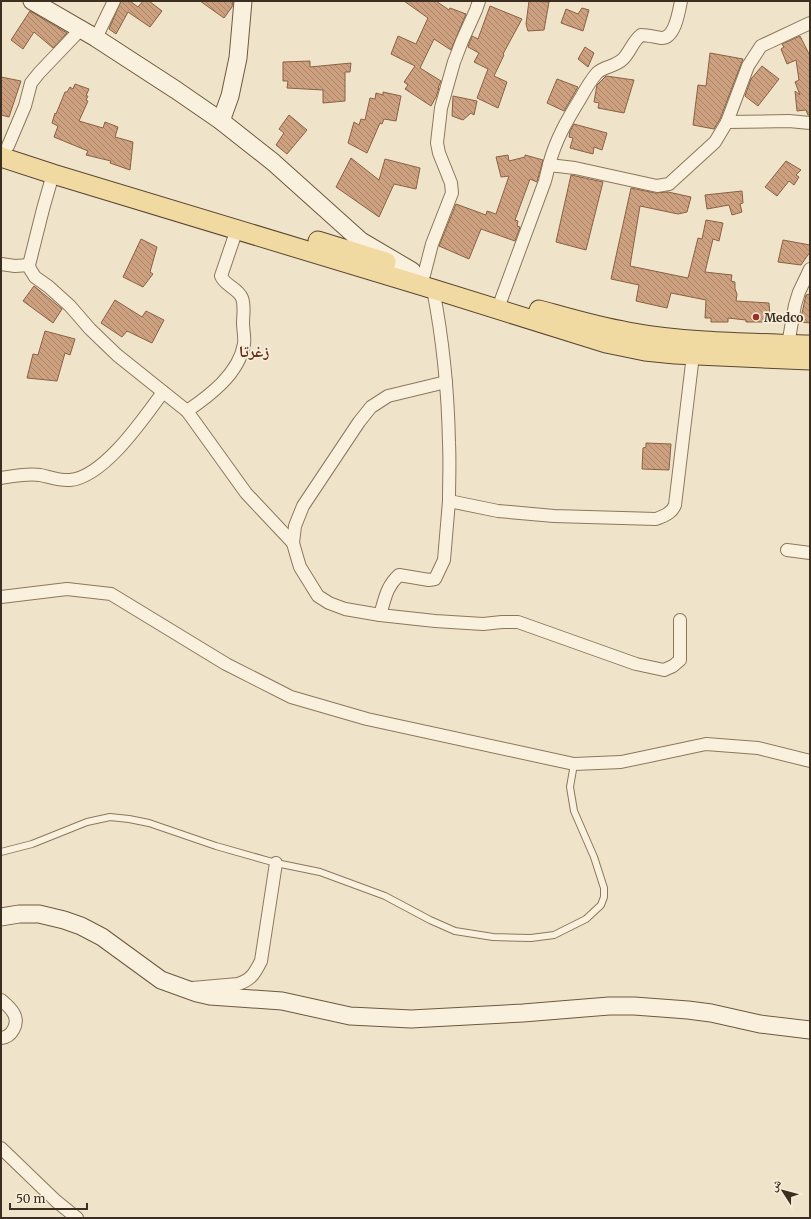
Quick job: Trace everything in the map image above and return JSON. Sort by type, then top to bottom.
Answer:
[{"type":"main road","points":[[3,149],[53,174],[237,229],[349,257],[598,326],[645,335],[700,340],[786,351],[810,360]]},
{"type":"main road","points":[[3,149],[86,173],[349,257],[423,278],[606,343],[645,351],[693,356],[757,359],[810,345]]},
{"type":"street","points":[[32,1],[88,34],[176,90],[221,121],[273,162],[361,240],[375,250],[423,278]]},
{"type":"street","points":[[3,149],[20,120],[31,83],[39,73],[88,34],[114,1]]},
{"type":"street","points":[[221,121],[230,96],[238,58],[243,1]]},
{"type":"street","points":[[380,615],[387,589],[391,582],[399,575],[429,580],[435,579],[444,560],[449,501],[449,442],[446,382],[441,329],[423,278],[432,244],[452,193],[451,183],[439,153],[437,143],[441,108],[454,62],[479,1]]},
{"type":"street","points":[[501,300],[545,181],[558,137],[586,89],[597,73],[604,68],[616,65],[629,54],[635,42],[641,35],[662,38],[667,36],[677,21],[681,1]]},
{"type":"street","points":[[549,165],[575,168],[657,186],[669,184],[714,142],[727,122],[748,66],[761,46],[810,23]]},
{"type":"street","points":[[727,122],[789,121],[810,123]]},
{"type":"street","points":[[53,174],[30,265],[30,269],[35,277],[49,287],[70,306],[90,329],[117,355],[187,411],[246,493],[293,543]]},
{"type":"street","points":[[187,411],[216,390],[235,366],[244,346],[244,307],[242,298],[222,280],[221,276],[237,229]]},
{"type":"street","points":[[1,264],[16,266],[30,265]]},
{"type":"street","points":[[786,351],[795,305],[799,292],[810,269]]},
{"type":"street","points":[[449,501],[498,511],[554,516],[656,519],[667,514],[673,510],[675,505],[693,356]]},
{"type":"street","points":[[446,382],[388,396],[371,407],[303,506],[295,526],[293,543],[300,567],[318,596],[329,603],[346,609],[380,615],[483,624],[518,622],[636,664],[664,670],[673,666],[680,660],[680,620]]},
{"type":"street","points":[[1,478],[28,474],[70,480],[85,476],[96,470],[113,453],[144,419],[163,392]]},
{"type":"street","points":[[787,550],[810,552]]},
{"type":"street","points":[[1,597],[67,589],[112,594],[226,664],[291,697],[367,719],[574,764],[621,762],[706,744],[758,748],[810,761]]},
{"type":"street","points":[[177,987],[189,989],[238,984],[246,982],[255,974],[261,961],[276,863]]},
{"type":"street","points":[[1,917],[19,914],[39,914],[81,926],[102,937],[161,980],[177,987],[210,996],[282,1001],[364,1018],[411,1019],[517,1014],[609,1006],[634,1006],[703,1012],[760,1024],[810,1030]]},
{"type":"street","points":[[1,1000],[11,1008],[16,1020],[13,1030],[9,1035],[1,1038]]},
{"type":"street","points":[[1,1148],[56,1201],[77,1218]]},
{"type":"lane","points":[[1,852],[32,844],[87,822],[110,817],[129,818],[149,823],[216,846],[276,863],[320,872],[361,886],[385,896],[430,920],[456,931],[493,937],[531,938],[554,935],[586,919],[601,906],[604,897],[604,888],[598,869],[574,811],[570,786],[574,764]]},
{"type":"building","points":[[121,1],[130,1],[138,7],[143,1],[149,1],[162,11],[150,27],[128,12],[116,34],[109,29]]},
{"type":"building","points":[[200,1],[233,1],[232,7],[224,18]]},
{"type":"building","points":[[404,1],[436,1],[449,10],[450,8],[466,14],[451,50],[434,39],[420,68],[441,81],[436,97],[431,106],[405,89],[408,85],[404,82],[415,66],[391,54],[398,36],[416,44],[428,18]]},
{"type":"building","points":[[529,1],[549,2],[544,30],[528,31],[526,24]]},
{"type":"building","points":[[490,6],[522,19],[503,54],[504,55],[494,76],[507,82],[498,108],[477,98],[488,69],[474,62],[479,53],[468,47],[472,36],[478,39]]},
{"type":"building","points":[[582,8],[589,10],[583,31],[561,23],[566,9],[578,14]]},
{"type":"building","points":[[30,11],[67,33],[53,48],[34,32],[23,49],[11,40]]},
{"type":"building","points":[[800,36],[810,56],[810,115],[808,115],[806,110],[797,111],[795,91],[800,95],[795,82],[799,80],[796,60],[787,64],[781,49],[784,47],[782,44]]},
{"type":"building","points":[[585,47],[594,53],[588,67],[578,59]]},
{"type":"building","points":[[710,53],[743,59],[720,119],[714,129],[693,125],[698,85],[706,86]]},
{"type":"building","points":[[310,61],[310,67],[351,63],[350,72],[345,72],[345,101],[323,103],[323,90],[287,88],[288,81],[283,81],[283,62]]},
{"type":"building","points":[[762,66],[779,79],[758,106],[745,96],[751,79]]},
{"type":"building","points":[[606,76],[634,80],[624,113],[598,108],[599,103],[594,102],[597,85]]},
{"type":"building","points":[[1,77],[21,81],[9,117],[1,115]]},
{"type":"building","points":[[557,79],[578,87],[564,111],[547,103]]},
{"type":"building","points":[[75,84],[89,89],[86,96],[88,96],[86,100],[88,101],[79,121],[103,128],[105,122],[118,127],[115,137],[133,142],[130,170],[110,163],[111,161],[86,155],[88,151],[54,137],[58,126],[52,123],[55,113],[56,114],[65,92],[67,92],[70,87],[73,89]]},
{"type":"building","points":[[383,92],[401,96],[396,121],[384,119],[382,124],[380,123],[367,153],[348,143],[354,122],[359,125],[361,119],[365,120],[370,98],[375,99],[376,93],[383,95]]},
{"type":"building","points":[[453,96],[477,101],[474,115],[471,113],[463,120],[452,116]]},
{"type":"building","points":[[289,115],[307,130],[287,154],[276,145],[284,133],[279,129]]},
{"type":"building","points":[[574,124],[607,133],[602,150],[594,147],[593,154],[570,148],[573,138],[569,137],[570,131]]},
{"type":"building","points":[[508,155],[509,161],[525,157],[525,155],[543,160],[537,182],[530,179],[515,220],[518,221],[517,226],[520,227],[515,241],[481,229],[469,259],[439,246],[456,204],[486,215],[487,211],[496,214],[509,176],[501,177],[496,157]]},
{"type":"building","points":[[351,158],[379,180],[385,159],[420,168],[416,189],[394,184],[379,217],[336,187]]},
{"type":"building","points":[[786,161],[801,170],[796,175],[799,177],[794,185],[789,181],[777,196],[765,187]]},
{"type":"building","points":[[571,175],[603,182],[586,250],[556,242]]},
{"type":"building","points":[[631,188],[655,193],[668,192],[691,197],[687,212],[678,214],[640,206],[630,266],[688,278],[698,238],[702,239],[706,220],[723,223],[719,241],[713,239],[705,272],[732,275],[731,281],[735,282],[737,294],[736,301],[769,303],[770,317],[767,317],[767,320],[764,322],[746,322],[746,320],[728,318],[728,322],[711,322],[711,318],[705,318],[706,300],[671,293],[667,308],[636,301],[639,285],[611,279]]},
{"type":"building","points":[[742,191],[743,203],[740,204],[742,212],[732,215],[729,205],[707,209],[705,195]]},
{"type":"building","points":[[141,239],[157,247],[150,272],[153,274],[143,287],[123,277]]},
{"type":"building","points":[[783,240],[810,245],[810,252],[801,265],[778,262]]},
{"type":"building","points":[[34,286],[62,309],[53,323],[23,301]]},
{"type":"building","points":[[810,294],[810,323],[800,322],[806,295]]},
{"type":"building","points":[[115,300],[142,317],[146,311],[164,320],[152,343],[127,331],[122,337],[101,323]]},
{"type":"building","points":[[45,331],[75,339],[70,355],[65,353],[57,381],[27,378],[33,354],[38,355]]},
{"type":"building","points":[[646,443],[671,444],[669,470],[642,469],[643,448],[646,447]]},
{"type":"place","name":"Medco","points":[[756,317]]},
{"type":"district","name":"زغرتا","points":[[254,351]]}]
